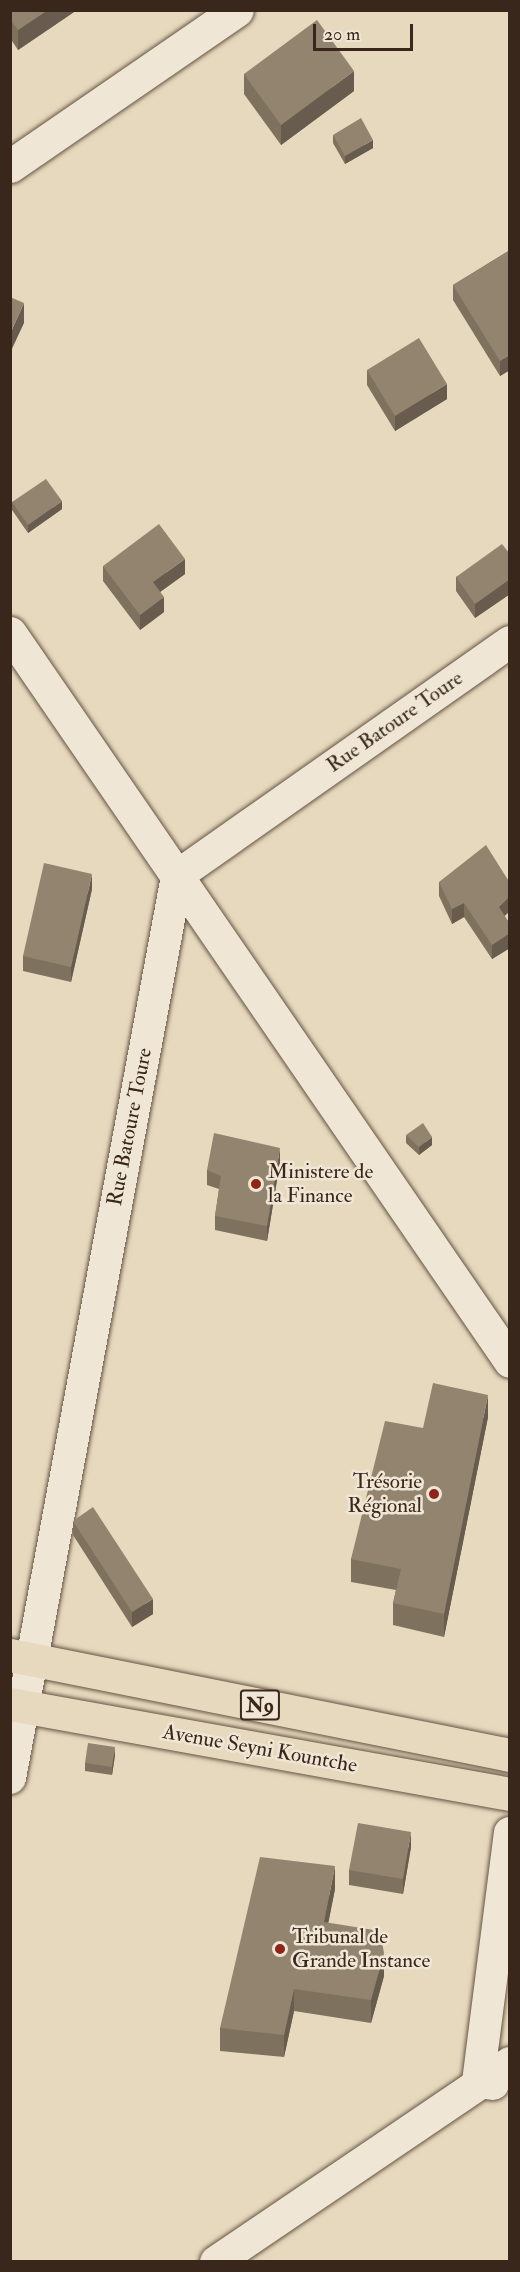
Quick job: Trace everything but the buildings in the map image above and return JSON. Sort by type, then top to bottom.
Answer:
[{"type":"highway","name":"Avenue Seyni Kountche","points":[[20,1657],[510,1755]]},
{"type":"highway","name":"Avenue Seyni Kountche","points":[[17,1705],[510,1794]]},
{"type":"highway","points":[[256,1748],[265,1706]]},
{"type":"street","points":[[10,166],[237,10]]},
{"type":"street","points":[[10,633],[510,1361]]},
{"type":"street","name":"Rue Batoure Toure","points":[[10,1778],[20,1657],[177,876],[510,642]]},
{"type":"street","points":[[478,2082],[510,1833]]},
{"type":"street","points":[[216,2262],[478,2082],[510,2063]]},
{"type":"street","points":[[478,2082],[510,2087]]},
{"type":"place","name":"Ministere de la Finance","points":[[256,1184]]},
{"type":"place","name":"Trésorie Régional","points":[[434,1494]]},
{"type":"place","name":"Tribunal de Grande Instance","points":[[280,1949]]}]
